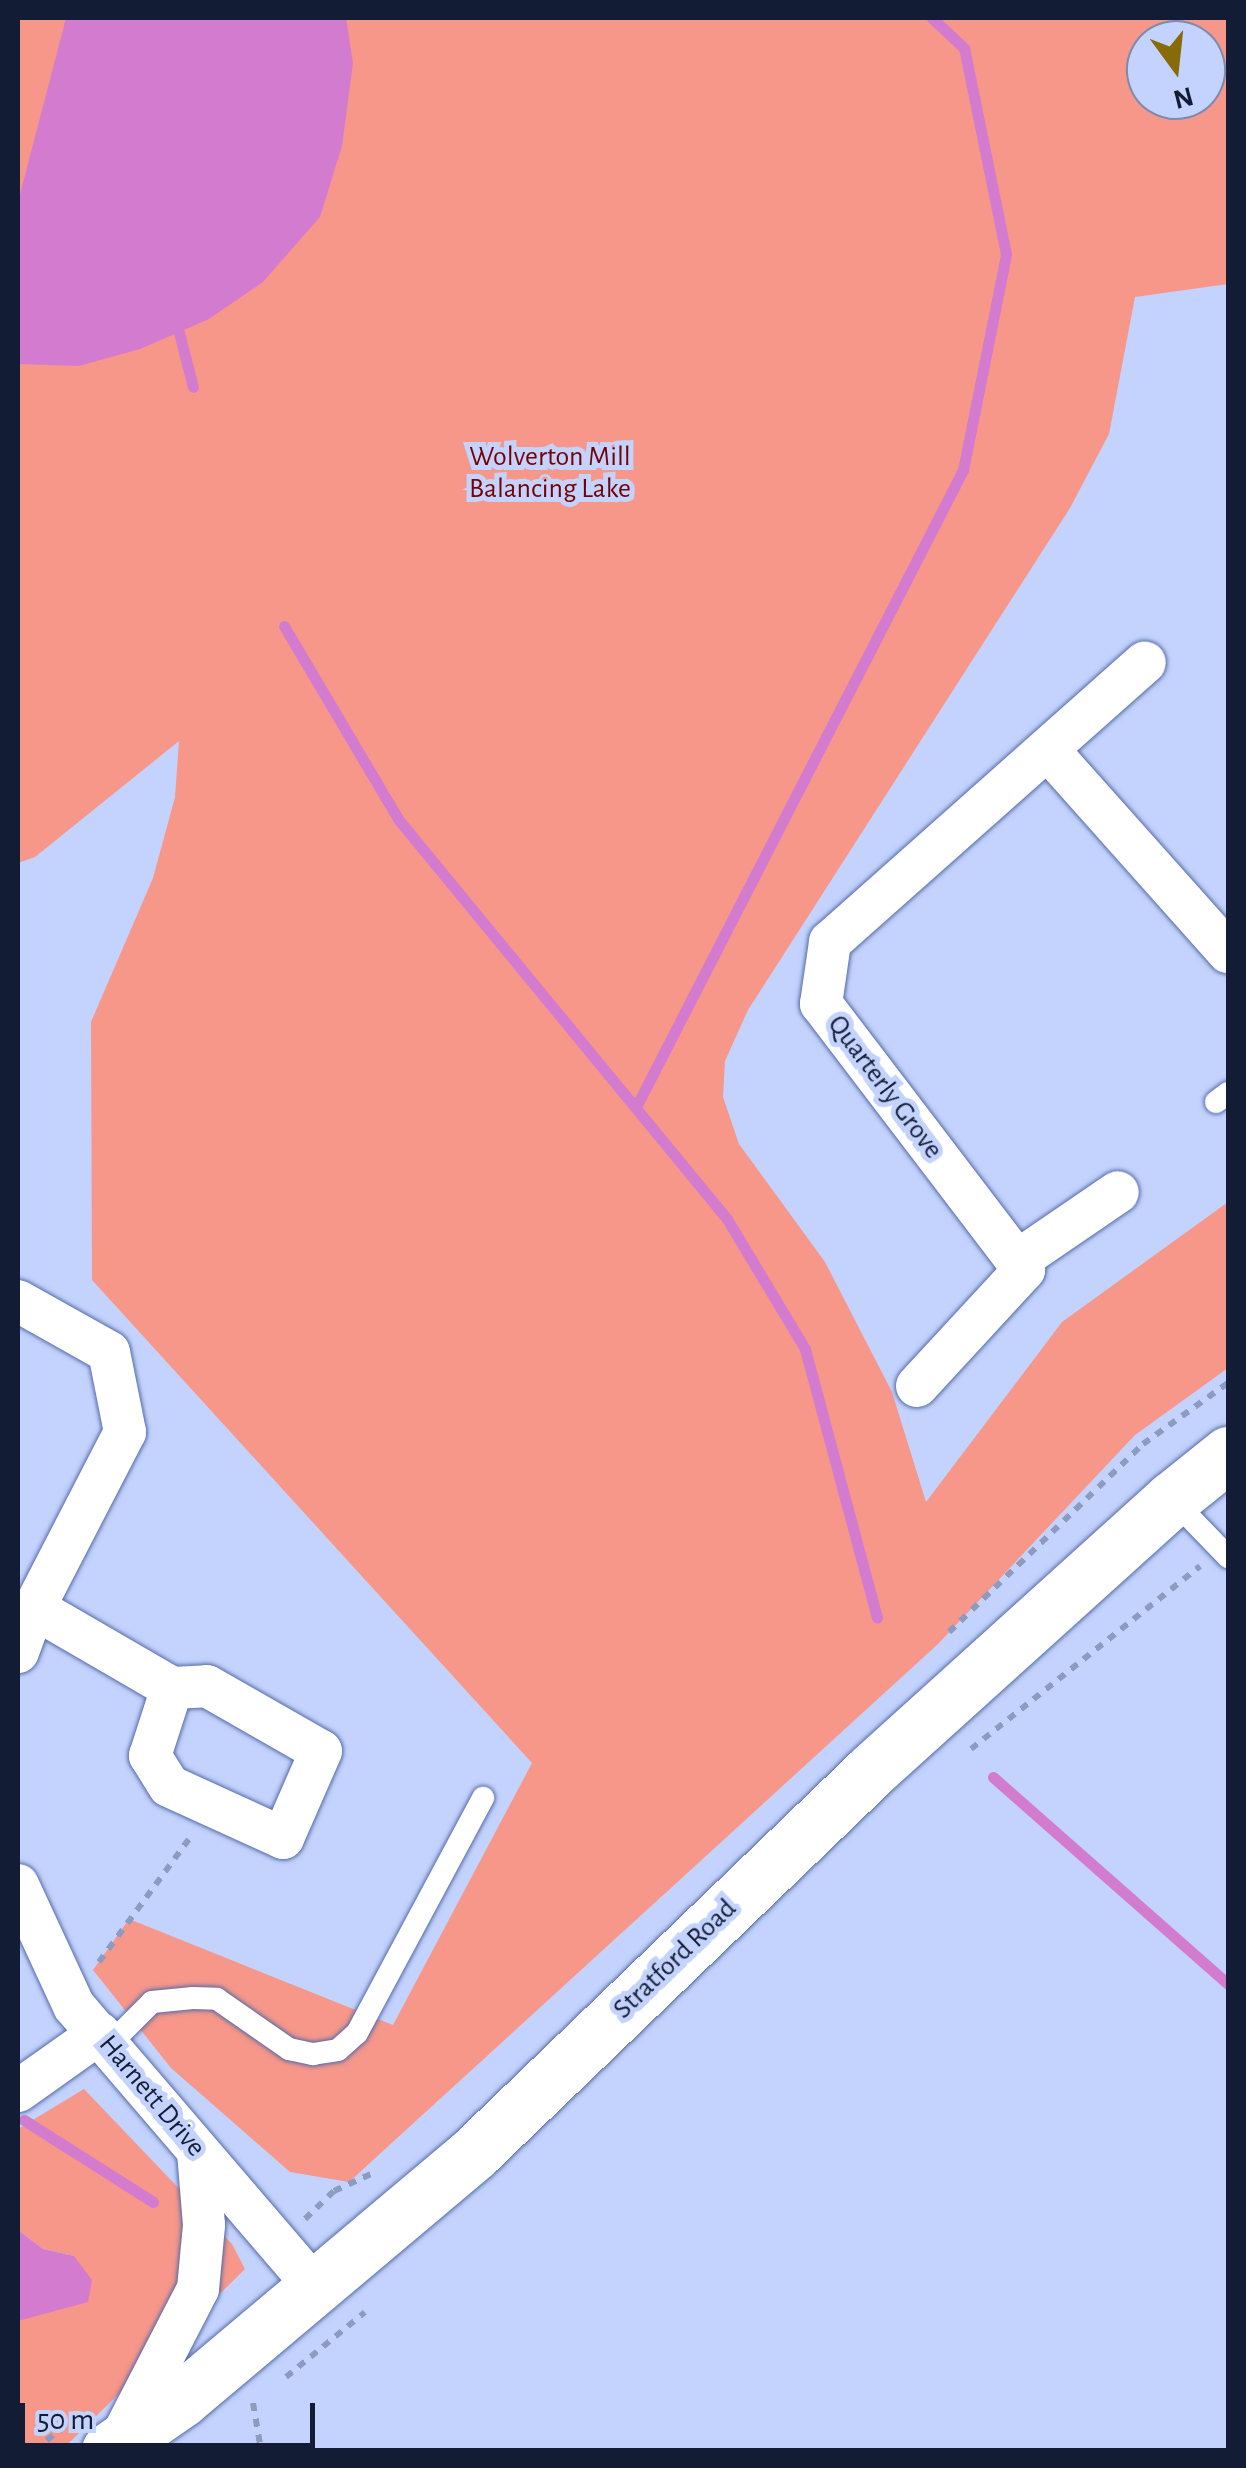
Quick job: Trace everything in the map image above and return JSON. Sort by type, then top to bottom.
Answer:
[{"type":"street","name":"Quarterly Grove","points":[[1017,1261],[821,1004],[830,942],[1144,662]]},
{"type":"street","points":[[1048,750],[1228,952]]},
{"type":"street","points":[[917,1386],[1024,1270],[1017,1261],[1118,1192]]},
{"type":"street","points":[[18,1301],[109,1352],[125,1432],[34,1608],[18,1652]]},
{"type":"street","name":"Stratford Road","points":[[101,2437],[182,2399],[474,2152],[873,1769],[1172,1499],[1228,1454]]},
{"type":"street","points":[[34,1608],[172,1688],[208,1686],[321,1751],[283,1838],[168,1786],[150,1756],[172,1688]]},
{"type":"street","name":"Harnett Drive","points":[[18,1885],[95,2028],[316,2288]]},
{"type":"street","points":[[18,2091],[95,2028]]},
{"type":"street","points":[[101,2437],[198,2289],[204,2226],[198,2152]]},
{"type":"lane","points":[[1172,1499],[1225,1553]]},
{"type":"lane","points":[[95,2028],[152,2002],[216,1999],[288,2049],[313,2054],[338,2050],[358,2033],[483,1798]]},
{"type":"path","points":[[944,1637],[1143,1444],[1228,1383]]},
{"type":"path","points":[[966,1753],[1124,1622],[1225,1553]]},
{"type":"path","points":[[95,2028],[93,1970],[214,1806]]},
{"type":"path","points":[[280,2244],[334,2192],[384,2168]]},
{"type":"path","points":[[252,2403],[261,2450]]},
{"type":"path","points":[[34,2450],[101,2437]]},
{"type":"green space","name":"Wolverton Mill Balancing Lake","points":[[18,18],[1228,18],[1228,284],[1135,297],[1109,434],[1070,508],[748,1010],[725,1061],[723,1097],[739,1144],[825,1262],[892,1392],[926,1502],[1062,1322],[1228,1202],[1228,1368],[1135,1435],[938,1644],[349,2182],[290,2172],[171,2068],[93,1970],[129,1919],[393,2025],[532,1763],[92,1280],[91,1022],[153,878],[175,797],[179,741],[35,857],[18,863]]},
{"type":"green space","points":[[84,2089],[232,2244],[245,2269],[71,2441],[59,2450],[18,2450],[18,2321],[74,2256],[43,2249],[18,2230],[18,2129]]},
{"type":"shaded area","points":[[66,18],[346,18],[353,63],[342,146],[320,217],[263,282],[209,319],[140,349],[79,366],[18,364],[18,202]]},
{"type":"shaded area","points":[[18,2230],[43,2249],[74,2256],[92,2280],[88,2302],[18,2321]]},
{"type":"waterway","points":[[636,1107],[963,470],[1006,254],[964,48],[932,18]]},
{"type":"waterway","points":[[176,321],[193,387]]},
{"type":"waterway","points":[[284,626],[398,819],[727,1219],[805,1349],[877,1617]]},
{"type":"waterway","points":[[993,1777],[1228,1984]]},
{"type":"waterway","points":[[24,2120],[153,2202]]}]
